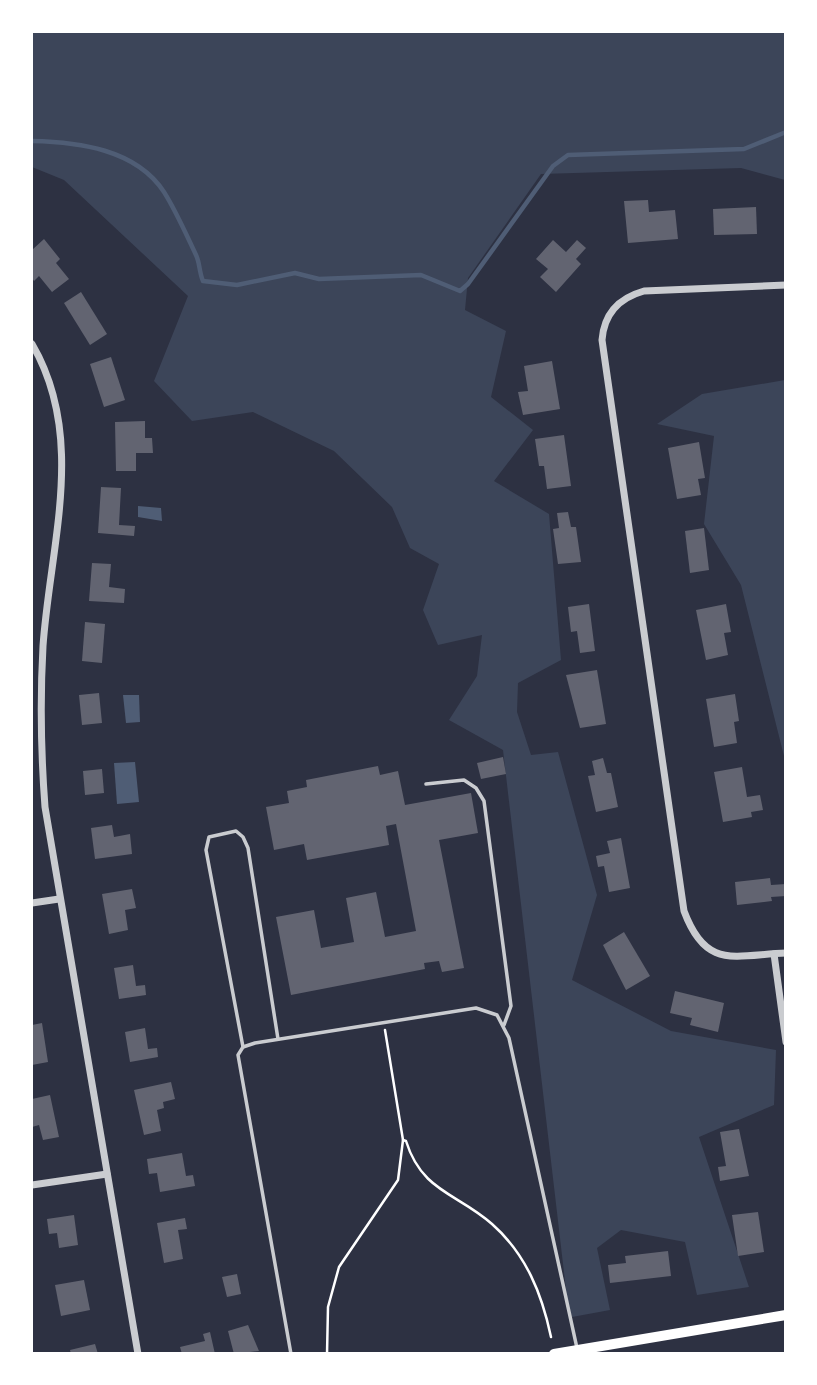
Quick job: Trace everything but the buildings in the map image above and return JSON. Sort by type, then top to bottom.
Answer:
[{"type":"main road","points":[[554,1353],[581,1351],[786,1315]]},
{"type":"street","points":[[786,285],[644,291],[632,294],[614,308],[607,318],[603,341],[684,911],[697,938],[713,953],[786,953]]},
{"type":"street","points":[[32,344],[55,400],[64,455],[43,648],[41,716],[45,807],[138,1353]]},
{"type":"street","points":[[32,903],[59,899]]},
{"type":"street","points":[[774,954],[786,1042]]},
{"type":"street","points":[[32,1185],[107,1174]]},
{"type":"lane","points":[[426,784],[464,780],[476,788],[484,801],[511,1006],[504,1025]]},
{"type":"lane","points":[[278,1039],[248,848],[243,837],[236,831],[221,832],[209,836],[206,850],[243,1047],[238,1055],[291,1353]]},
{"type":"lane","points":[[243,1047],[278,1039],[476,1008],[497,1015],[504,1025],[581,1351]]},
{"type":"path","points":[[327,1353],[328,1307],[339,1267],[398,1180],[403,1140],[385,1030]]},
{"type":"path","points":[[403,1140],[424,1177],[443,1194],[494,1225],[519,1253],[535,1282],[551,1336]]},
{"type":"shaded area","points":[[32,32],[785,32],[785,180],[741,168],[541,174],[468,278],[465,310],[506,331],[491,397],[533,430],[494,481],[549,514],[561,660],[518,683],[517,712],[531,755],[558,752],[597,895],[572,980],[671,1031],[776,1050],[774,1105],[699,1137],[749,1287],[697,1295],[685,1242],[621,1230],[597,1248],[610,1310],[572,1317],[567,1298],[503,750],[449,720],[477,676],[482,635],[438,645],[423,610],[439,564],[410,548],[392,507],[334,451],[253,412],[192,421],[154,381],[188,296],[64,180],[32,167]]},
{"type":"shaded area","points":[[786,380],[785,760],[741,585],[704,524],[714,436],[657,424],[702,394]]},
{"type":"shaded area","points":[[138,506],[161,508],[162,521],[138,517]]},
{"type":"shaded area","points":[[123,695],[139,695],[140,722],[126,723]]},
{"type":"shaded area","points":[[135,762],[139,802],[117,804],[114,763]]},
{"type":"waterway","points":[[32,141],[87,146],[122,157],[138,166],[164,192],[197,258],[203,281],[237,285],[295,273],[319,279],[421,275],[460,291],[468,284],[553,166],[568,155],[744,149],[786,132]]}]
